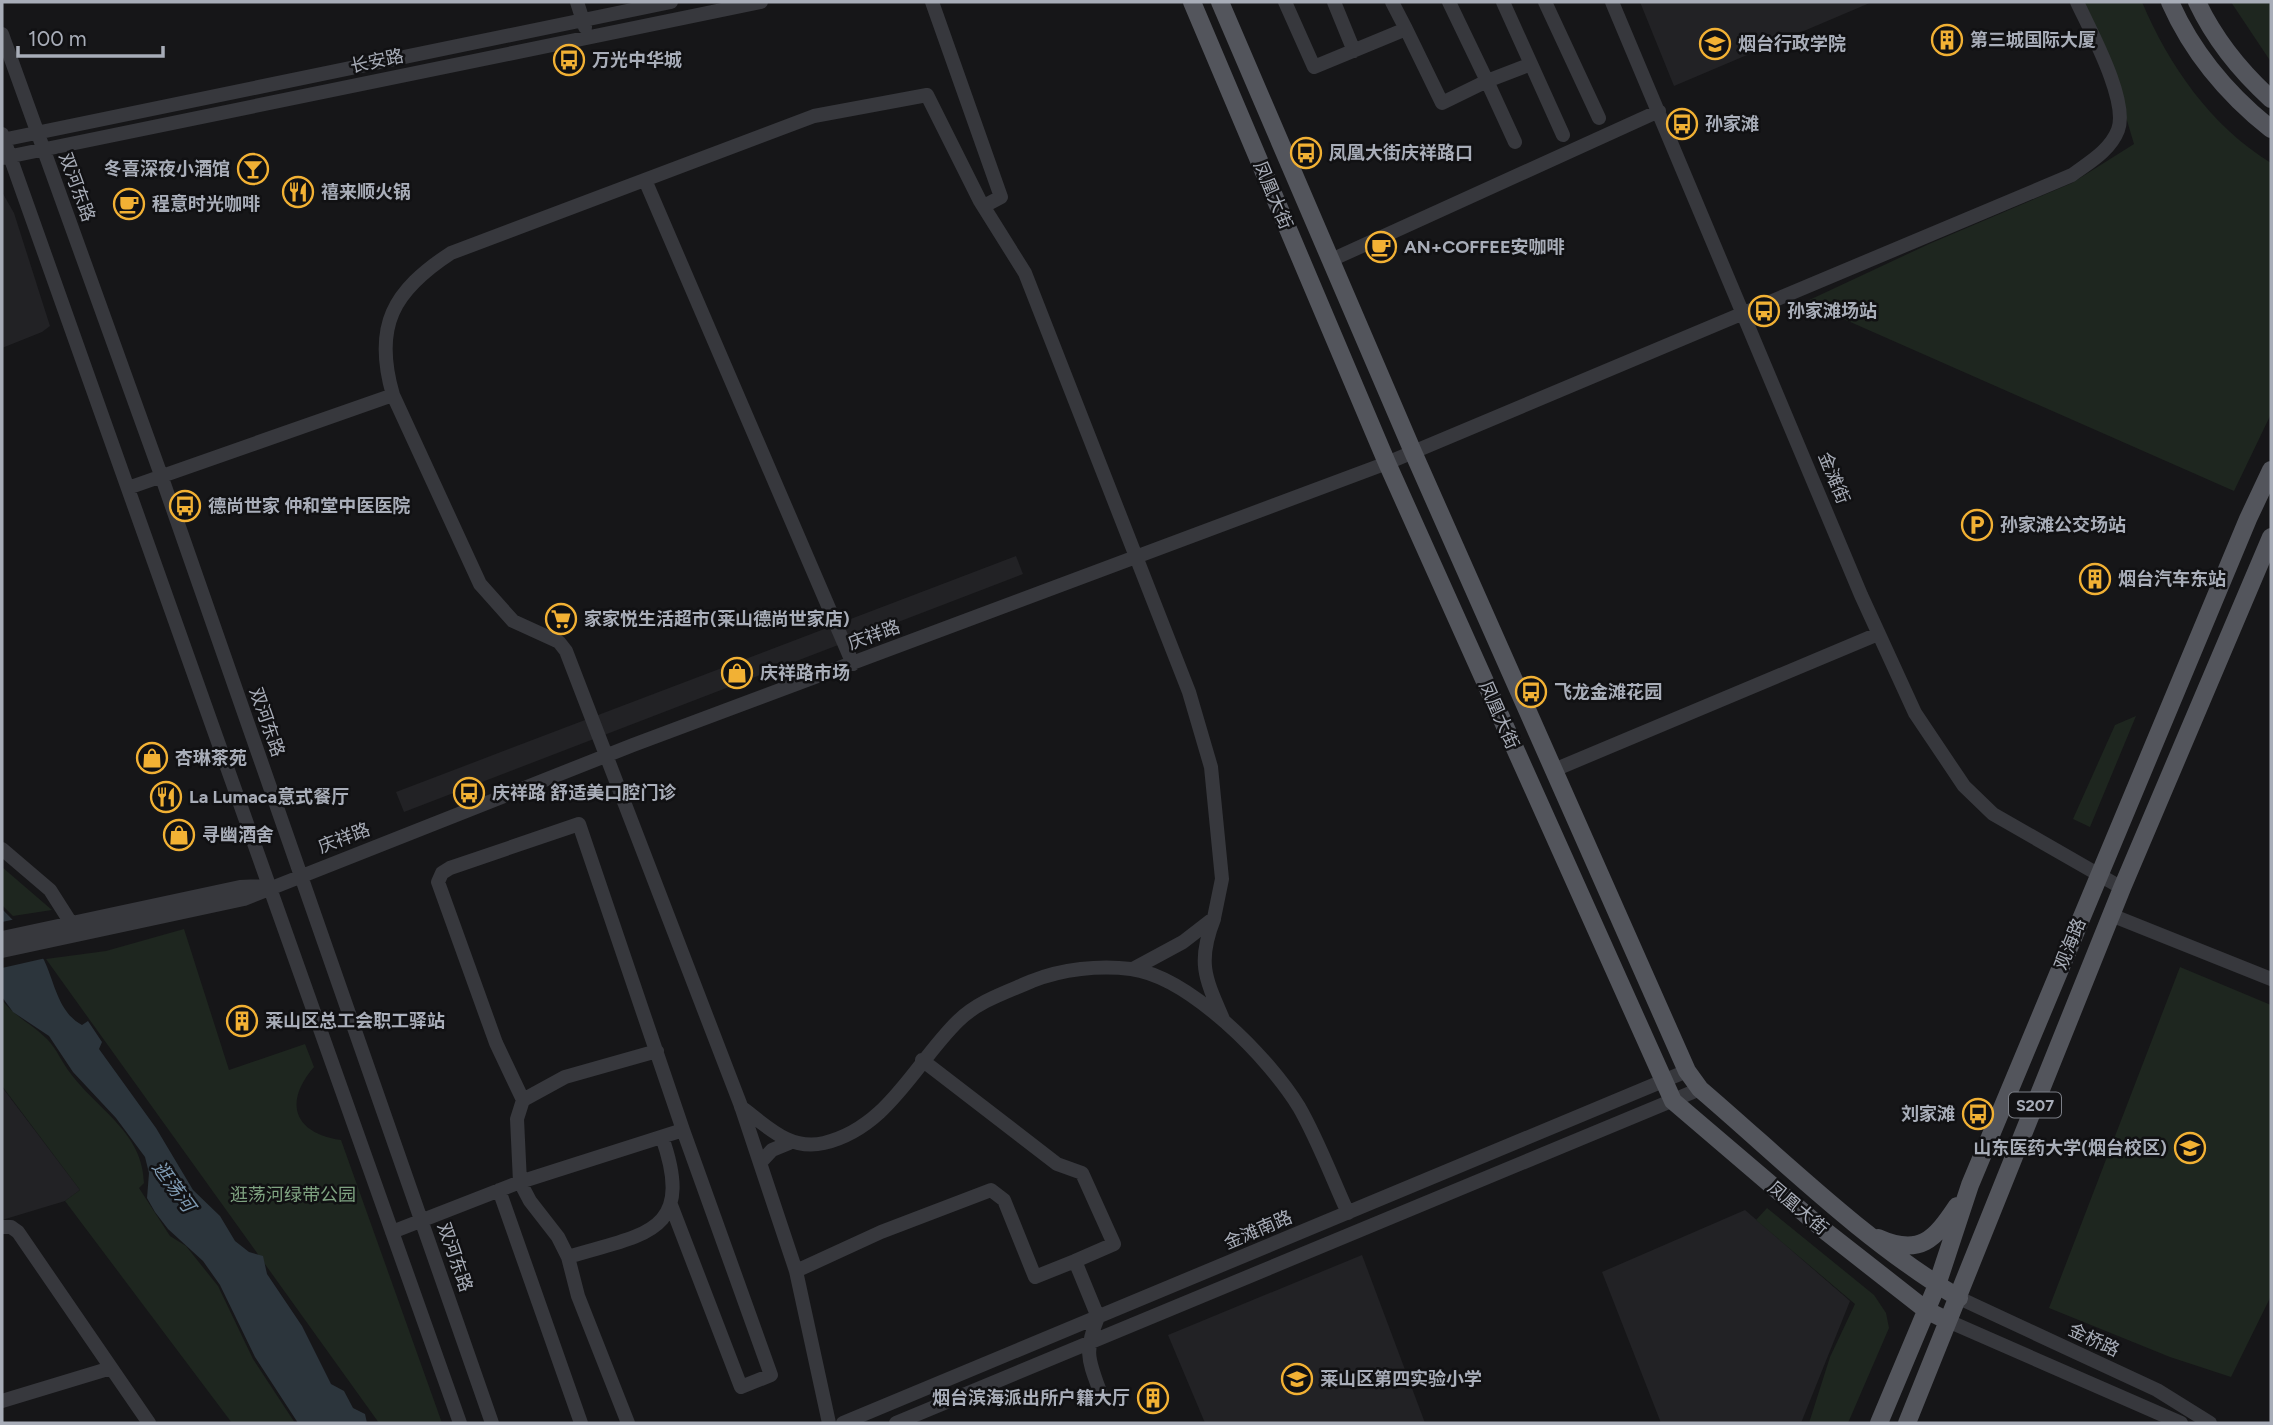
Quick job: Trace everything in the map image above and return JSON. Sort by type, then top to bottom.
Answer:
[{"type":"main road","name":"凤凰大街","points":[[1192,2],[1387,463],[1662,1082],[1673,1101],[1824,1230],[1926,1310],[1948,1321]]},
{"type":"main road","name":"凤凰大街","points":[[1220,2],[1413,452],[1687,1071],[1700,1089],[1866,1232],[1937,1285],[1959,1298]]},
{"type":"main road","points":[[2170,2],[2191,43],[2221,84],[2271,130]]},
{"type":"main road","points":[[2197,2],[2221,45],[2241,71],[2271,99]]},
{"type":"main road","points":[[1320,305],[1335,332],[1349,339],[1355,333],[1356,327],[1348,300]]},
{"type":"main road","name":"观海路","points":[[1880,1423],[1937,1285],[1970,1185],[2248,519],[2271,470]]},
{"type":"main road","name":"观海路","points":[[1907,1423],[2122,888],[2271,537]]},
{"type":"main road","points":[[1456,619],[1448,592],[1456,583],[1470,588],[1482,607]]},
{"type":"main road","points":[[1632,1014],[1624,989],[1627,979],[1637,976],[1643,980],[1655,1000]]},
{"type":"main road","points":[[1866,1232],[1897,1244],[1924,1243],[1937,1235],[1970,1185]]},
{"type":"street","points":[[577,2],[588,37]]},
{"type":"street","name":"长安路","points":[[2,138],[671,2]]},
{"type":"street","name":"长安路","points":[[6,157],[761,2]]},
{"type":"street","points":[[932,2],[1002,197],[984,206]]},
{"type":"street","points":[[1285,2],[1314,67],[1406,29]]},
{"type":"street","points":[[1334,2],[1354,51]]},
{"type":"street","points":[[1392,2],[1442,103],[1531,64]]},
{"type":"street","points":[[1449,2],[1515,142]]},
{"type":"street","points":[[1503,2],[1563,135]]},
{"type":"street","points":[[1545,2],[1600,118]]},
{"type":"street","name":"金滩街","points":[[1612,2],[1878,634],[1915,713],[1964,786],[1993,814],[2122,888]]},
{"type":"street","name":"庆祥路","points":[[2,937],[45,935],[244,899],[270,886],[606,755],[1387,463],[2071,175],[2106,149],[2119,130],[2117,101],[2077,2]]},
{"type":"street","name":"双河东路","points":[[2,34],[160,475],[492,1423]]},
{"type":"street","points":[[829,1423],[796,1271],[741,1106],[566,651],[559,642],[513,621],[480,584],[393,395],[386,372],[386,338],[394,304],[416,278],[451,253],[814,116],[927,95],[984,206],[1025,273],[1189,692],[1211,767],[1222,879],[1214,918],[1203,947],[1207,981],[1223,1021]]},
{"type":"street","points":[[1331,260],[1659,111]]},
{"type":"street","points":[[2,138],[6,157],[128,488],[460,1423]]},
{"type":"street","points":[[645,180],[853,664]]},
{"type":"street","points":[[128,488],[393,395]]},
{"type":"street","points":[[1554,771],[1878,634]]},
{"type":"street","points":[[628,1423],[578,1296],[568,1257],[520,1182],[517,1119],[523,1100],[496,1042],[438,882],[442,873],[477,857],[579,824],[683,1130],[771,1375],[741,1387],[671,1205]]},
{"type":"street","points":[[2,849],[50,890],[71,923]]},
{"type":"street","name":"庆祥路","points":[[2,951],[71,923],[240,887],[270,886]]},
{"type":"street","points":[[2111,915],[2271,979]]},
{"type":"street","points":[[760,1163],[772,1150],[789,1143],[822,1143],[869,1123],[911,1079],[922,1060],[960,1019],[1001,994],[1063,972],[1133,969],[1184,942],[1214,918]]},
{"type":"street","points":[[1133,969],[1182,990],[1223,1021],[1266,1062],[1299,1108],[1349,1213]]},
{"type":"street","points":[[523,1100],[565,1077],[657,1051]]},
{"type":"street","points":[[796,1271],[985,1190],[997,1192],[1004,1200],[1035,1278],[1114,1244],[1082,1173],[1057,1164],[922,1060]]},
{"type":"street","name":"金滩南路","points":[[843,1423],[1687,1071]]},
{"type":"street","points":[[896,1423],[1700,1089]]},
{"type":"street","points":[[741,1106],[789,1143]]},
{"type":"street","points":[[392,1232],[520,1182],[683,1130]]},
{"type":"street","points":[[1537,1134],[1545,1153]]},
{"type":"street","points":[[568,1257],[655,1228],[665,1219],[671,1205],[673,1181],[662,1137]]},
{"type":"street","points":[[499,1190],[581,1423]]},
{"type":"street","points":[[2,1227],[11,1227],[18,1232],[149,1423]]},
{"type":"street","points":[[1075,1261],[1098,1317],[1087,1343],[1089,1359],[1102,1397]]},
{"type":"street","name":"金桥路","points":[[1959,1298],[2157,1390],[2210,1423]]},
{"type":"street","points":[[1948,1321],[2181,1423]]},
{"type":"street","points":[[2,1401],[111,1368]]},
{"type":"shaded area","name":"烟台行政学院","points":[[1640,2],[1872,2],[1674,86]]},
{"type":"shaded area","points":[[2,192],[14,213],[50,326],[42,332],[2,348]]},
{"type":"shaded area","name":"庆祥路市场","points":[[1016,556],[1023,574],[404,812],[396,792]]},
{"type":"shaded area","points":[[2,1087],[80,1190],[65,1201],[2,1220]]},
{"type":"shaded area","points":[[1745,1210],[1850,1301],[1801,1423],[1661,1423],[1602,1272]]},
{"type":"shaded area","name":"莱山区第四实验小学","points":[[1362,1255],[1425,1423],[1205,1423],[1168,1335]]},
{"type":"green space","points":[[2083,2],[2142,2],[2165,49],[2194,93],[2229,131],[2271,163],[2271,414],[2234,491],[1805,302],[1929,244],[2072,183],[2134,144],[2114,77]]},
{"type":"green space","points":[[2231,2],[2271,2],[2271,62]]},
{"type":"green space","points":[[2136,716],[2090,827],[2073,819],[2115,725]]},
{"type":"green space","points":[[2,867],[52,910],[13,916],[2,905]]},
{"type":"green space","name":"逛荡河绿带公园","points":[[184,929],[229,1070],[305,1044],[314,1067],[304,1080],[299,1093],[298,1114],[313,1131],[341,1140],[442,1423],[379,1423],[46,959],[106,951]]},
{"type":"green space","name":"山东医药大学(烟台校区)","points":[[2180,967],[2271,1005],[2271,1296],[2231,1377],[2170,1357],[2049,1308]]},
{"type":"green space","points":[[2,1000],[47,1039],[71,1074],[128,1136],[142,1165],[144,1183],[139,1188],[170,1236],[186,1246],[218,1286],[253,1359],[295,1423],[232,1423],[65,1201],[80,1190],[2,1086]]},
{"type":"green space","points":[[1767,1208],[1874,1295],[1886,1313],[1889,1328],[1848,1423],[1809,1423],[1830,1357],[1855,1304],[1756,1220]]},
{"type":"water","name":"逛荡河","points":[[2,909],[40,953],[67,1013],[82,1025],[88,1021],[102,1042],[99,1049],[156,1128],[193,1190],[220,1216],[235,1241],[249,1252],[263,1256],[267,1274],[302,1326],[331,1384],[344,1391],[353,1408],[365,1414],[367,1423],[298,1423],[255,1357],[220,1285],[203,1261],[168,1229],[155,1212],[147,1198],[149,1173],[145,1157],[116,1118],[73,1072],[49,1036],[13,1012],[2,997]]},
{"type":"pier","points":[[16,919],[46,958],[2,968],[2,922]]},
{"type":"place","name":"第三城国际大厦","points":[[1947,40]]},
{"type":"place","name":"烟台行政学院","points":[[1715,44]]},
{"type":"place","name":"万光中华城","points":[[569,60]]},
{"type":"place","name":"孙家滩","points":[[1682,124]]},
{"type":"place","name":"凤凰大街庆祥路口","points":[[1306,153]]},
{"type":"place","name":"冬喜深夜小酒馆","points":[[253,169]]},
{"type":"place","name":"禧来顺火锅","points":[[298,192]]},
{"type":"place","name":"程意时光咖啡","points":[[129,204]]},
{"type":"place","name":"AN+COFFEE安咖啡","points":[[1381,247]]},
{"type":"place","name":"孙家滩场站","points":[[1764,311]]},
{"type":"place","name":"德尚世家 仲和堂中医医院","points":[[185,506]]},
{"type":"place","name":"孙家滩公交场站","points":[[1977,525]]},
{"type":"place","name":"烟台汽车东站","points":[[2095,579]]},
{"type":"place","name":"家家悦生活超市(莱山德尚世家店)","points":[[561,619]]},
{"type":"place","name":"庆祥路市场","points":[[737,673]]},
{"type":"place","name":"飞龙金滩花园","points":[[1531,692]]},
{"type":"place","name":"杏琳茶苑","points":[[152,758]]},
{"type":"place","name":"庆祥路 舒适美口腔门诊","points":[[469,793]]},
{"type":"place","name":"La Lumaca意式餐厅","points":[[166,797]]},
{"type":"place","name":"寻幽酒舍","points":[[179,835]]},
{"type":"place","name":"莱山区总工会职工驿站","points":[[242,1021]]},
{"type":"place","name":"刘家滩","points":[[1978,1114]]},
{"type":"place","name":"山东医药大学(烟台校区)","points":[[2190,1148]]},
{"type":"place","name":"莱山区第四实验小学","points":[[1297,1379]]},
{"type":"place","name":"烟台滨海派出所户籍大厅","points":[[1153,1398]]}]
